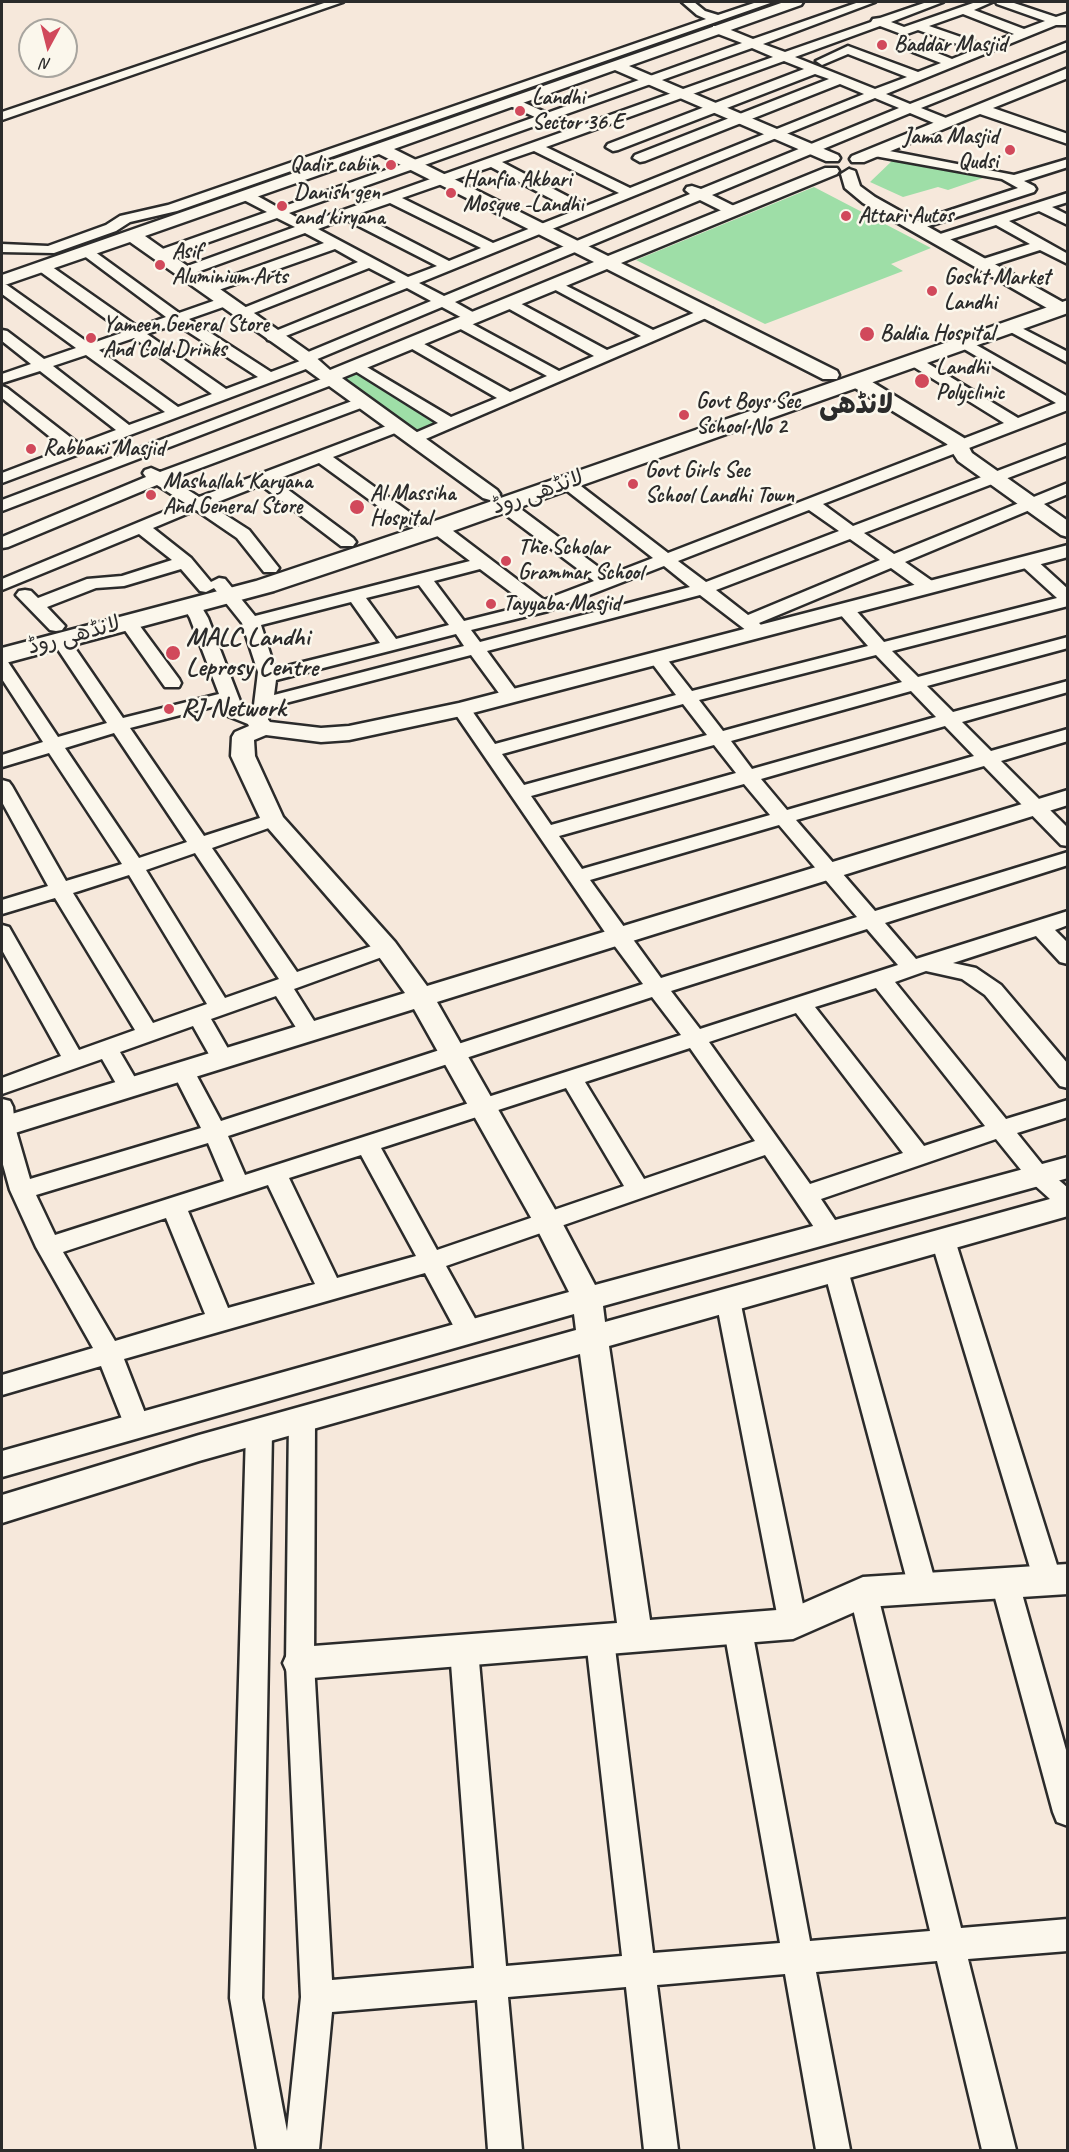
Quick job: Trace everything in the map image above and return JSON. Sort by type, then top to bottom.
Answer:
[{"type":"main road","name":"لانڈھی روڈ","points":[[2,640],[128,622],[212,593],[270,568],[410,521],[567,483],[964,343],[1010,326],[1061,303]]},
{"type":"main road","name":"لانڈھی روڈ","points":[[2,656],[58,633],[212,593],[438,528],[497,499],[830,375],[1061,303]]},
{"type":"street","points":[[2,116],[338,2]]},
{"type":"street","points":[[687,2],[717,24],[750,43],[946,123]]},
{"type":"street","points":[[2,281],[615,65],[767,2]]},
{"type":"street","points":[[2,248],[49,250],[111,228],[125,219],[172,208],[717,24],[796,2]]},
{"type":"street","points":[[826,2],[904,31],[986,2]]},
{"type":"street","points":[[159,255],[869,2]]},
{"type":"street","points":[[184,272],[937,2]]},
{"type":"street","points":[[1001,2],[1063,20]]},
{"type":"street","points":[[1027,11],[1043,4]]},
{"type":"street","points":[[962,10],[1023,33]]},
{"type":"street","points":[[273,337],[983,49],[1063,20]]},
{"type":"street","points":[[918,26],[983,49]]},
{"type":"street","points":[[904,44],[951,62]]},
{"type":"street","points":[[3,476],[270,378],[444,301],[811,148],[1068,45]]},
{"type":"street","points":[[604,143],[715,108],[848,50],[916,76]]},
{"type":"street","points":[[969,55],[1044,82]]},
{"type":"street","points":[[615,65],[811,148],[832,165]]},
{"type":"street","points":[[854,166],[874,152],[1068,72]]},
{"type":"street","points":[[640,158],[841,79]]},
{"type":"street","points":[[512,102],[640,158],[734,211]]},
{"type":"street","points":[[980,109],[1064,136]]},
{"type":"street","points":[[536,147],[630,193]]},
{"type":"street","points":[[380,148],[830,375]]},
{"type":"street","points":[[874,152],[1006,176],[1029,189],[916,226]]},
{"type":"street","points":[[2,506],[330,378],[734,211],[832,165],[844,157],[854,166]]},
{"type":"street","points":[[492,162],[585,210]]},
{"type":"street","points":[[854,166],[853,188],[869,200],[982,264],[1061,303]]},
{"type":"street","points":[[1014,180],[1063,168]]},
{"type":"street","points":[[247,196],[444,301],[466,320],[558,376]]},
{"type":"street","points":[[939,239],[1068,197]]},
{"type":"street","points":[[391,198],[491,248]]},
{"type":"street","points":[[1040,206],[1068,220]]},
{"type":"street","points":[[346,214],[449,266]]},
{"type":"street","points":[[997,220],[1068,260]]},
{"type":"street","points":[[133,236],[308,361],[607,582]]},
{"type":"street","points":[[208,290],[336,244]]},
{"type":"street","points":[[982,264],[1041,245]]},
{"type":"street","points":[[86,252],[177,318],[270,378]]},
{"type":"street","points":[[241,314],[370,262]]},
{"type":"street","points":[[42,267],[224,395]]},
{"type":"street","points":[[555,284],[653,336]]},
{"type":"street","points":[[2,288],[177,413]]},
{"type":"street","points":[[2,379],[224,302]]},
{"type":"street","points":[[509,303],[606,356]]},
{"type":"street","points":[[414,439],[708,312]]},
{"type":"street","points":[[1010,326],[1068,358]]},
{"type":"street","points":[[2,334],[127,431]]},
{"type":"street","points":[[412,343],[509,398]]},
{"type":"street","points":[[964,343],[1068,404]]},
{"type":"street","points":[[914,361],[1017,424]]},
{"type":"street","points":[[355,366],[450,423]]},
{"type":"street","points":[[857,381],[957,442],[957,447],[965,458],[1068,531]]},
{"type":"street","points":[[2,391],[77,450]]},
{"type":"street","points":[[2,543],[159,478],[363,402]]},
{"type":"street","points":[[267,677],[542,607],[1068,404]]},
{"type":"street","points":[[310,1032],[286,984],[200,845],[58,633],[35,605],[5,580],[397,427]]},
{"type":"street","points":[[102,441],[243,534],[270,568]]},
{"type":"street","points":[[636,1638],[587,1299],[547,1221],[422,997],[386,948],[273,820],[243,756],[243,736],[262,718],[478,649],[706,588],[1068,448]]},
{"type":"street","points":[[321,456],[410,521]]},
{"type":"street","points":[[262,479],[347,542]]},
{"type":"street","points":[[567,483],[753,626],[845,609],[1068,551]]},
{"type":"street","points":[[212,593],[199,618],[235,712],[321,735],[349,733],[461,709],[657,658],[753,626],[893,561],[1068,488]]},
{"type":"street","points":[[810,503],[929,587]]},
{"type":"street","points":[[141,527],[185,561],[212,593],[252,622],[267,677],[262,718]]},
{"type":"street","points":[[438,528],[542,607]]},
{"type":"street","points":[[80,552],[114,581]]},
{"type":"street","points":[[35,605],[93,583],[131,579],[185,561]]},
{"type":"street","points":[[1028,562],[1068,600]]},
{"type":"street","points":[[252,622],[483,563]]},
{"type":"street","points":[[423,578],[511,696]]},
{"type":"street","points":[[355,595],[391,645]]},
{"type":"street","points":[[490,751],[1068,600]]},
{"type":"street","points":[[845,609],[880,649],[1068,840]]},
{"type":"street","points":[[128,622],[172,683]]},
{"type":"street","points":[[519,793],[1068,642]]},
{"type":"street","points":[[657,658],[747,775],[871,919],[919,966],[968,973],[993,990],[1068,1080]]},
{"type":"street","points":[[2,666],[134,867],[220,1007]]},
{"type":"street","points":[[546,833],[1068,686]]},
{"type":"street","points":[[2,761],[119,725],[228,697]]},
{"type":"street","points":[[461,709],[618,936],[695,1038],[831,1232]]},
{"type":"street","points":[[577,877],[1068,735]]},
{"type":"street","points":[[2,786],[61,890],[148,1033]]},
{"type":"street","points":[[137,1426],[109,1353],[48,1247],[22,1190],[2,1120],[130,1088],[1068,797]]},
{"type":"street","points":[[2,907],[134,867],[273,820]]},
{"type":"street","points":[[22,1190],[215,1132],[454,1056],[658,987],[1068,858]]},
{"type":"street","points":[[48,1247],[1068,918]]},
{"type":"street","points":[[1040,927],[1068,957]]},
{"type":"street","points":[[2,932],[74,1060]]},
{"type":"street","points":[[2,1086],[386,948]]},
{"type":"street","points":[[2,1509],[259,1432],[1068,1204],[1038,1175],[880,978]]},
{"type":"street","points":[[801,1004],[919,1157]]},
{"type":"street","points":[[198,1016],[223,1059]]},
{"type":"street","points":[[107,1048],[130,1088]]},
{"type":"street","points":[[183,1071],[215,1132],[238,1186]]},
{"type":"street","points":[[571,1078],[639,1190]]},
{"type":"street","points":[[805,1196],[1068,1108]]},
{"type":"street","points":[[366,1144],[470,1332]]},
{"type":"street","points":[[2,1385],[220,1320],[430,1262],[769,1145]]},
{"type":"street","points":[[2,1464],[587,1299],[1068,1167]]},
{"type":"street","points":[[275,1174],[331,1291]]},
{"type":"street","points":[[174,1207],[220,1320]]},
{"type":"street","points":[[300,1663],[793,1624],[862,1592],[1058,1580],[943,1240]]},
{"type":"street","points":[[836,1270],[923,1588]]},
{"type":"street","points":[[728,1300],[793,1624]]},
{"type":"street","points":[[302,1420],[300,1663],[317,1997],[302,2151]]},
{"type":"street","points":[[259,1432],[246,1998],[274,2151]]},
{"type":"street","points":[[1005,1583],[1068,1812]]},
{"type":"street","points":[[862,1592],[999,2151]]},
{"type":"street","points":[[738,1630],[833,2151]]},
{"type":"street","points":[[600,1640],[661,2151]]},
{"type":"street","points":[[464,1650],[505,2151]]},
{"type":"street","points":[[317,1997],[1068,1935]]},
{"type":"green space","points":[[895,158],[982,175],[983,178],[948,190],[938,187],[903,197],[870,182]]},
{"type":"green space","points":[[814,187],[931,248],[891,264],[903,271],[765,324],[636,260]]},
{"type":"green space","points":[[355,366],[450,423],[414,439],[329,377]]},
{"type":"place","name":"Baddar Masjid","points":[[882,45]]},
{"type":"place","name":"Landhi Sector 36 E","points":[[520,111]]},
{"type":"place","name":"Jama Masjid Qudsi","points":[[1010,150]]},
{"type":"place","name":"Qadir cabin","points":[[391,165]]},
{"type":"place","name":"Hanfia Akbari Mosque -Landhi","points":[[451,193]]},
{"type":"place","name":"Danish gen and kiryana","points":[[282,206]]},
{"type":"place","name":"Attari Autos","points":[[846,216]]},
{"type":"place","name":"Asif Aluminium Arts","points":[[160,265]]},
{"type":"place","name":"Gosht Market Landhi","points":[[932,291]]},
{"type":"place","name":"Baldia Hospital","points":[[867,334]]},
{"type":"place","name":"Yameen General Store And Cold Drinks","points":[[91,338]]},
{"type":"place","name":"Landhi Polyclinic","points":[[922,381]]},
{"type":"place","name":"Govt Boys Sec School No 2","points":[[684,415]]},
{"type":"place","name":"Rabbani Masjid","points":[[31,449]]},
{"type":"place","name":"Govt Girls Sec School Landhi Town","points":[[633,484]]},
{"type":"place","name":"Mashallah Karyana And General Store","points":[[151,495]]},
{"type":"place","name":"Al Massiha Hospital","points":[[357,507]]},
{"type":"place","name":"The Scholar Grammar School","points":[[506,561]]},
{"type":"place","name":"Tayyaba Masjid","points":[[491,604]]},
{"type":"place","name":"MALC Landhi Leprosy Centre","points":[[173,653]]},
{"type":"place","name":"RJ Network","points":[[169,709]]},
{"type":"district","name":"لانڈھی","points":[[856,406]]}]
